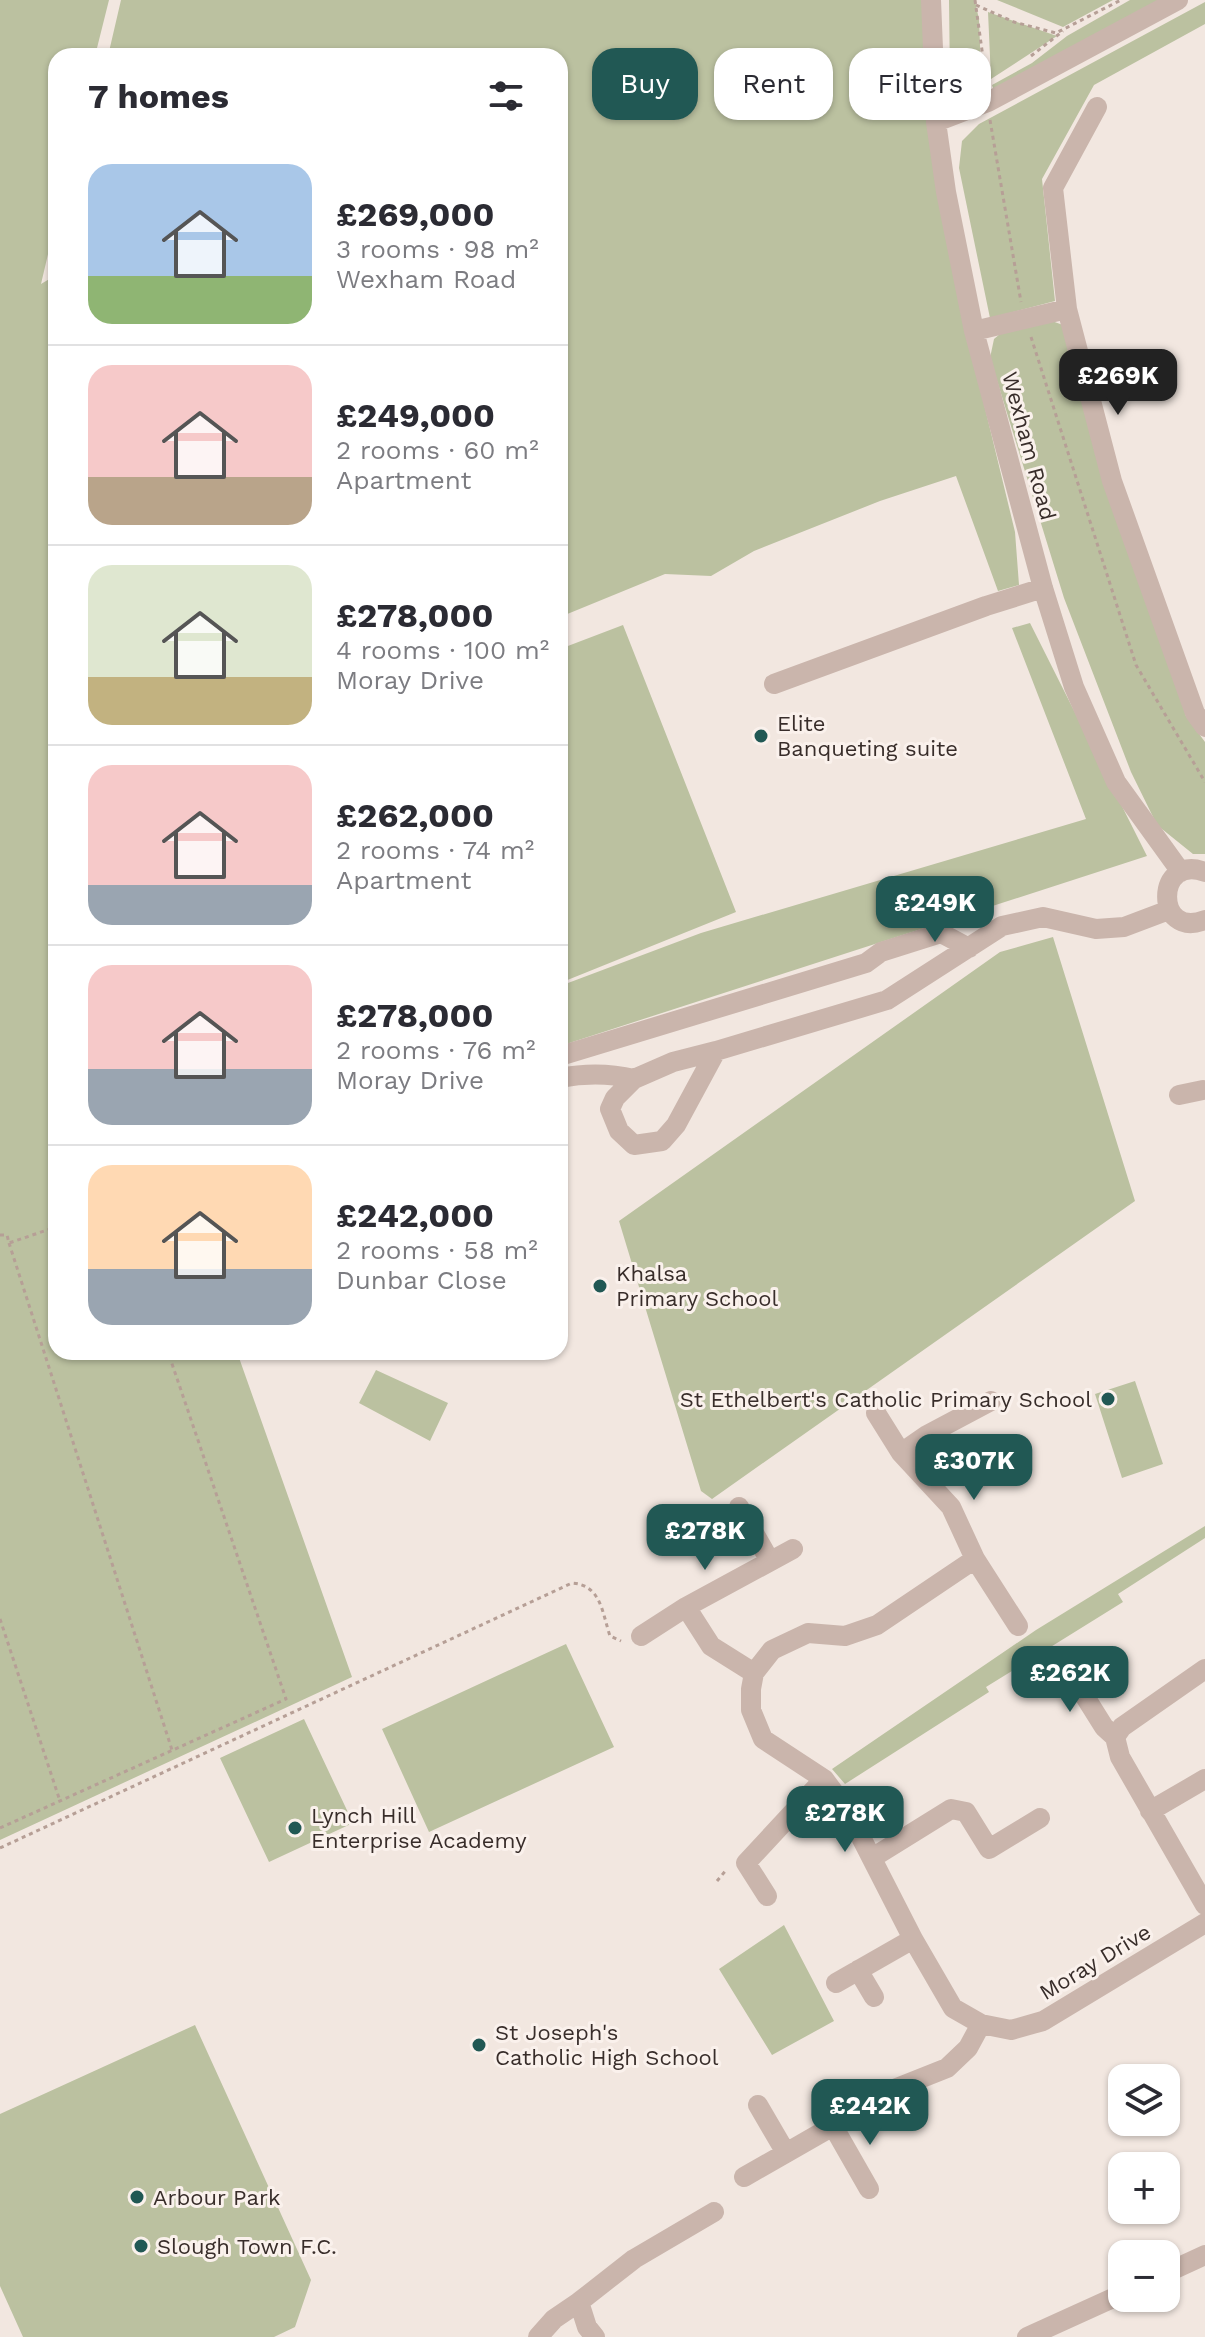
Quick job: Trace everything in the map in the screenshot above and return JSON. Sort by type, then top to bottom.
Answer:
[{"type":"street","name":"Wexham Road","points":[[931,0],[936,122],[946,192],[974,331],[1043,588],[1074,687],[1116,782],[1181,872]]},
{"type":"street","points":[[936,122],[988,102],[1178,0]]},
{"type":"street","points":[[1097,107],[1053,188],[1067,309],[1112,481],[1195,713],[1205,727]]},
{"type":"street","points":[[974,331],[1067,309]]},
{"type":"street","points":[[774,684],[1043,588]]},
{"type":"street","points":[[1201,926],[1183,921],[1169,910],[1166,893],[1174,877],[1181,872],[1190,869],[1205,872]]},
{"type":"street","points":[[610,1109],[615,1098],[634,1079],[673,1062],[887,1000],[1002,926],[1043,917],[1096,929],[1124,927],[1169,910]]},
{"type":"street","points":[[568,1054],[866,963],[881,952],[941,933],[969,948]]},
{"type":"street","points":[[568,1076],[602,1095],[619,1131],[634,1145],[662,1141],[676,1125],[716,1051]]},
{"type":"street","points":[[568,1076],[616,1074],[634,1079]]},
{"type":"street","points":[[1179,1095],[1204,1092]]},
{"type":"street","points":[[901,1453],[927,1435],[991,1401]]},
{"type":"street","points":[[876,1413],[901,1453],[951,1507],[975,1559],[1018,1626]]},
{"type":"street","points":[[739,1507],[770,1561]]},
{"type":"street","points":[[641,1636],[686,1607],[793,1549]]},
{"type":"street","points":[[744,2177],[833,2126],[864,2101],[947,2068],[968,2048],[981,2024],[953,2008],[913,1939],[847,1810],[824,1779],[763,1739],[751,1710],[754,1673],[772,1650],[808,1633],[845,1636],[877,1625],[975,1559]]},
{"type":"street","points":[[686,1607],[711,1646],[754,1673]]},
{"type":"street","points":[[1062,1660],[1104,1727],[1115,1737],[1120,1757],[1205,1905]]},
{"type":"street","points":[[1115,1737],[1122,1727],[1205,1669]]},
{"type":"street","points":[[767,1896],[746,1863],[824,1779]]},
{"type":"street","points":[[1150,1811],[1205,1779]]},
{"type":"street","points":[[872,1858],[951,1809],[966,1812],[989,1849],[1040,1818]]},
{"type":"street","name":"Moray Drive","points":[[981,2024],[1011,2030],[1043,2021],[1205,1923]]},
{"type":"street","points":[[836,1983],[913,1939]]},
{"type":"street","points":[[858,1970],[874,1997]]},
{"type":"street","points":[[758,2105],[786,2153]]},
{"type":"street","points":[[833,2126],[869,2189]]},
{"type":"street","points":[[538,2337],[554,2319],[634,2259],[714,2212]]},
{"type":"street","points":[[1180,2267],[1205,2255]]},
{"type":"street","points":[[1027,2337],[1108,2300]]},
{"type":"street","points":[[579,2302],[587,2327],[595,2337]]},
{"type":"path","points":[[976,3],[1014,22],[1056,33],[1121,0]]},
{"type":"path","points":[[976,3],[982,48]]},
{"type":"path","points":[[989,120],[1022,309]]},
{"type":"path","points":[[1027,324],[1136,665],[1205,782]]},
{"type":"path","points":[[9,1243],[48,1230]]},
{"type":"path","points":[[0,1235],[7,1235],[172,1750]]},
{"type":"path","points":[[0,1828],[286,1699],[171,1360]]},
{"type":"path","points":[[0,1848],[572,1583],[593,1589],[610,1636],[621,1641],[641,1636]]},
{"type":"path","points":[[0,1619],[60,1801]]},
{"type":"green space","points":[[0,0],[109,0],[97,48],[48,48],[48,254],[41,284],[48,280],[48,1360],[240,1360],[352,1677],[0,1840]]},
{"type":"green space","points":[[121,0],[925,0],[932,48],[849,48],[849,120],[943,120],[985,408],[1015,532],[1019,585],[998,591],[956,476],[880,501],[754,551],[711,576],[665,574],[568,614],[568,48],[110,48]]},
{"type":"green space","points":[[949,0],[975,0],[980,48],[950,48]]},
{"type":"green space","points":[[997,0],[1113,0],[1063,27]]},
{"type":"green space","points":[[1130,0],[1166,0],[994,91],[992,85]]},
{"type":"green space","points":[[1205,2],[1205,24],[1094,85],[1042,179],[1055,301],[990,318],[959,168],[962,141],[979,124]]},
{"type":"green space","points":[[988,12],[1057,36],[991,79]]},
{"type":"green space","points":[[1049,320],[1063,325],[1186,716],[1205,742],[1205,854],[1193,854],[1157,825],[1131,772],[1064,598],[990,358],[994,339],[1007,328]]},
{"type":"green space","points":[[1030,623],[1147,856],[568,1043],[568,983],[701,933],[1086,819],[1012,628]]},
{"type":"green space","points":[[623,625],[736,912],[568,980],[568,646]]},
{"type":"green space","points":[[1053,937],[1135,1201],[712,1499],[701,1491],[619,1221],[1000,952]]},
{"type":"green space","points":[[376,1370],[448,1403],[430,1441],[359,1403]]},
{"type":"green space","points":[[1135,1381],[1163,1464],[1122,1478],[1095,1394]]},
{"type":"green space","points":[[1205,1526],[1205,1538],[1118,1594],[1123,1602],[986,1687],[989,1692],[845,1784],[832,1769],[1036,1630]]},
{"type":"green space","points":[[566,1644],[614,1747],[429,1832],[382,1729]]},
{"type":"green space","points":[[304,1719],[353,1823],[269,1862],[220,1758]]},
{"type":"green space","points":[[784,1925],[834,2021],[772,2055],[719,1969]]},
{"type":"green space","name":"Slough Town F.C.","points":[[195,2025],[311,2280],[295,2327],[274,2337],[23,2337],[0,2286],[0,2114]]},
{"type":"place","name":"Elite Banqueting suite","points":[[761,736]]},
{"type":"place","name":"Khalsa Primary School","points":[[600,1286]]},
{"type":"place","name":"St Ethelbert's Catholic Primary School","points":[[1108,1399]]},
{"type":"place","name":"Lynch Hill Enterprise Academy","points":[[295,1828]]},
{"type":"place","name":"St Joseph's Catholic High School","points":[[479,2045]]},
{"type":"place","name":"Arbour Park","points":[[137,2197]]},
{"type":"place","name":"Slough Town F.C.","points":[[141,2246]]}]
